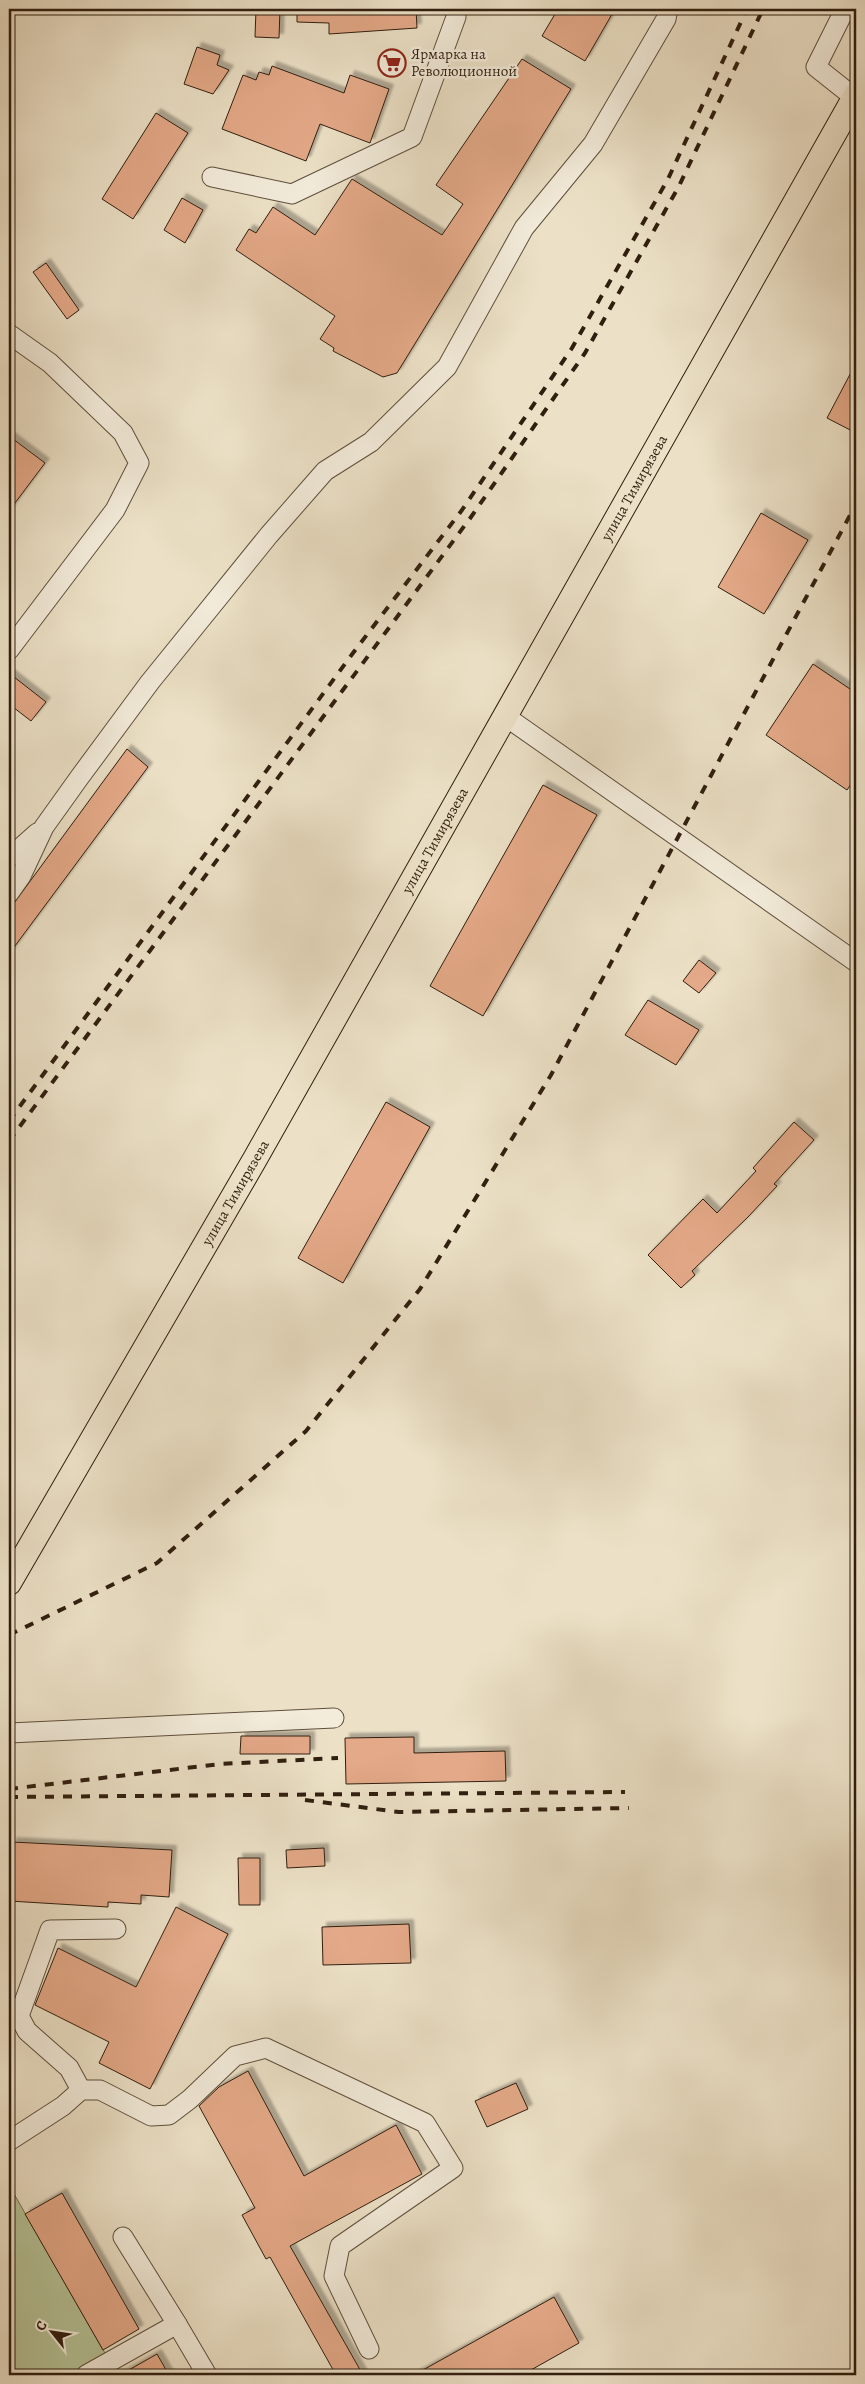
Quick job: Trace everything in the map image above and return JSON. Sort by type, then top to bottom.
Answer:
[{"type":"main road","name":"улица Тимирязева","points":[[9,1584],[255,1159],[856,96]]},
{"type":"street","points":[[212,177],[292,194],[412,137],[456,17],[456,9]]},
{"type":"street","points":[[9,893],[21,876],[44,827],[150,682],[269,535],[325,471],[371,442],[446,367],[524,228],[593,144],[666,19],[668,9]]},
{"type":"street","points":[[845,9],[816,67],[856,96]]},
{"type":"street","points":[[9,334],[50,363],[123,433],[139,463],[115,510],[9,650]]},
{"type":"street","points":[[506,716],[856,962]]},
{"type":"street","points":[[9,858],[44,827]]},
{"type":"street","points":[[9,1733],[334,1718]]},
{"type":"street","points":[[81,2090],[69,2068],[27,2032],[19,2016],[50,1930],[116,1929]]},
{"type":"street","points":[[9,2141],[63,2106],[81,2090],[100,2090],[151,2116],[169,2115],[235,2056],[266,2048],[425,2123],[453,2168],[340,2246],[334,2276],[368,2349]]},
{"type":"street","points":[[123,2237],[207,2375]]},
{"type":"street","points":[[86,2375],[177,2324]]},
{"type":"green space","points":[[9,2185],[103,2350],[122,2375],[9,2375]]},
{"type":"building","points":[[256,9],[280,9],[279,38],[255,37]]},
{"type":"building","points":[[297,9],[416,9],[417,28],[329,34],[329,23],[297,22]]},
{"type":"building","points":[[558,9],[615,9],[585,61],[542,36]]},
{"type":"building","points":[[197,47],[220,55],[217,65],[229,70],[213,94],[184,84]]},
{"type":"building","points":[[522,59],[571,89],[397,373],[383,377],[333,351],[334,348],[320,339],[335,316],[236,250],[249,229],[256,233],[273,207],[315,235],[352,179],[442,235],[463,204],[436,185]]},
{"type":"building","points":[[272,66],[344,93],[350,75],[389,89],[370,143],[320,124],[306,161],[222,129],[243,75],[256,80],[259,72],[269,75]]},
{"type":"building","points":[[156,113],[188,133],[133,219],[102,199]]},
{"type":"building","points":[[182,198],[203,210],[185,243],[164,230]]},
{"type":"building","points":[[46,263],[79,310],[67,319],[33,272]]},
{"type":"building","points":[[856,363],[856,433],[827,418]]},
{"type":"building","points":[[9,436],[45,463],[9,511]]},
{"type":"building","points":[[761,513],[808,540],[764,614],[718,587]]},
{"type":"building","points":[[813,664],[856,693],[856,777],[847,790],[766,735]]},
{"type":"building","points":[[9,673],[46,702],[31,721],[9,704]]},
{"type":"building","points":[[127,749],[148,767],[9,954],[9,910]]},
{"type":"building","points":[[543,785],[597,815],[483,1016],[430,986]]},
{"type":"building","points":[[699,960],[716,973],[699,993],[683,981]]},
{"type":"building","points":[[648,1000],[699,1030],[676,1065],[625,1035]]},
{"type":"building","points":[[386,1102],[430,1127],[343,1283],[298,1258]]},
{"type":"building","points":[[794,1122],[814,1140],[774,1184],[777,1186],[692,1271],[695,1275],[681,1288],[648,1255],[703,1199],[717,1213],[756,1171],[753,1168]]},
{"type":"building","points":[[241,1736],[310,1736],[310,1754],[240,1754]]},
{"type":"building","points":[[414,1737],[414,1753],[505,1751],[506,1781],[346,1784],[345,1738]]},
{"type":"building","points":[[12,1842],[172,1850],[169,1897],[141,1895],[141,1904],[108,1902],[108,1907],[9,1901]]},
{"type":"building","points":[[324,1848],[325,1866],[287,1868],[286,1850]]},
{"type":"building","points":[[238,1858],[260,1858],[260,1905],[239,1905]]},
{"type":"building","points":[[176,1907],[228,1934],[150,2089],[99,2063],[109,2042],[35,2005],[58,1948],[136,1987]]},
{"type":"building","points":[[409,1924],[411,1963],[323,1965],[322,1927]]},
{"type":"building","points":[[248,2071],[304,2176],[396,2125],[422,2174],[290,2246],[363,2375],[336,2375],[270,2257],[266,2259],[242,2215],[255,2208],[199,2106],[219,2087]]},
{"type":"building","points":[[516,2083],[528,2109],[487,2127],[475,2101]]},
{"type":"building","points":[[62,2193],[139,2329],[103,2350],[25,2214]]},
{"type":"building","points":[[554,2297],[579,2343],[522,2375],[414,2375]]},
{"type":"building","points":[[157,2354],[169,2375],[120,2375]]},
{"type":"railway","points":[[9,1121],[353,653],[462,510],[572,348],[668,179],[747,9]]},
{"type":"railway","points":[[9,1141],[471,517],[585,353],[679,186],[763,9]]},
{"type":"railway","points":[[9,1635],[157,1563],[306,1431],[420,1289],[551,1075],[856,504]]},
{"type":"railway","points":[[9,1789],[220,1764],[338,1758]]},
{"type":"railway","points":[[9,1797],[625,1792]]},
{"type":"railway","points":[[305,1800],[399,1812],[629,1808]]},
{"type":"place","name":"Ярмарка на Революционной","points":[[392,63]]}]
